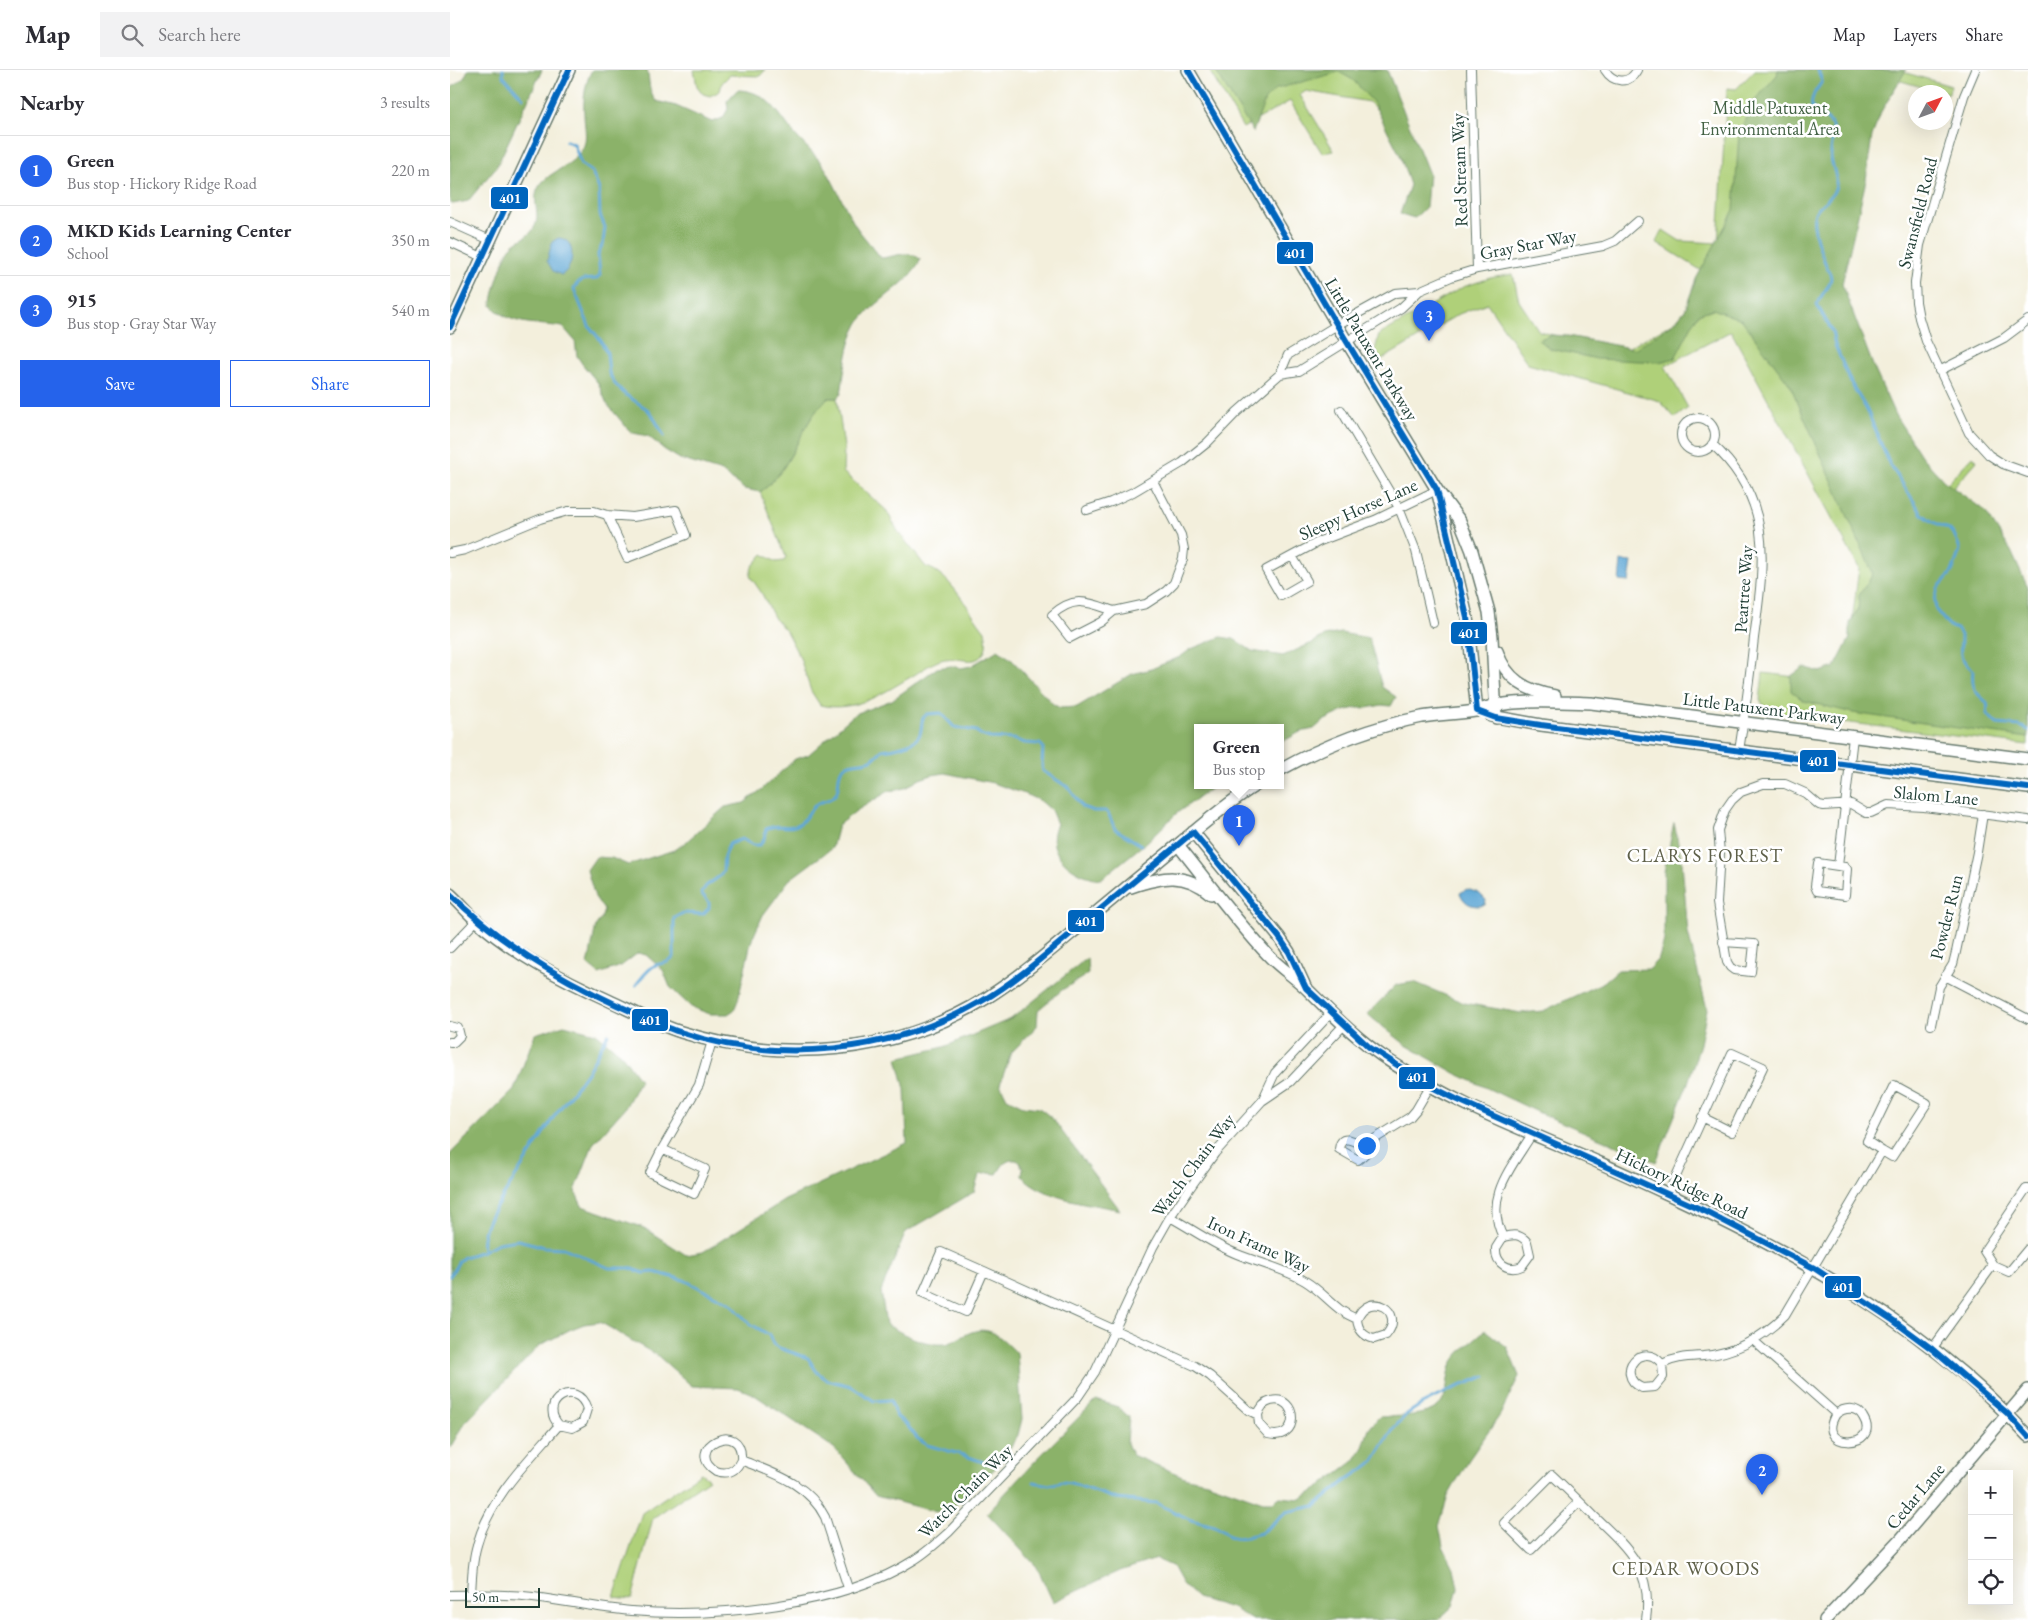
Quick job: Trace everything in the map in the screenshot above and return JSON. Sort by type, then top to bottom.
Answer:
[{"type":"street","points":[[450,326],[569,70]]},
{"type":"street","name":"Little Patuxent Parkway","points":[[1188,70],[1347,342],[1437,490],[1460,521],[1483,586],[1492,637],[1496,718]]},
{"type":"street","name":"Red Stream Way","points":[[1471,70],[1477,269]]},
{"type":"street","points":[[1605,70],[1610,77],[1624,81],[1630,79],[1637,70]]},
{"type":"street","name":"Swansfield Road","points":[[1975,70],[1964,96],[1916,265],[1915,283],[1919,318],[1940,371],[1963,421],[1979,446],[2003,464],[2028,473]]},
{"type":"street","name":"Gray Star Way","points":[[1280,374],[1299,371],[1400,308],[1419,291],[1451,277],[1477,269],[1603,246],[1615,241],[1638,221]]},
{"type":"street","points":[[450,222],[490,240]]},
{"type":"street","points":[[450,242],[482,257]]},
{"type":"street","name":"Gray Star Way","points":[[1280,374],[1288,355],[1337,325],[1395,293],[1419,291]]},
{"type":"street","points":[[1940,371],[1998,341],[2028,320]]},
{"type":"street","points":[[1087,510],[1111,502],[1153,481],[1194,455],[1237,412],[1280,374]]},
{"type":"street","points":[[1341,410],[1399,508],[1416,551],[1433,622]]},
{"type":"street","points":[[1695,418],[1708,421],[1715,434],[1712,444],[1704,450],[1694,451],[1689,449],[1682,441],[1681,436],[1684,426],[1695,418]]},
{"type":"street","name":"Peartree Way","points":[[1712,444],[1726,456],[1751,496],[1762,536],[1762,575],[1739,751]]},
{"type":"street","points":[[1114,611],[1101,622],[1070,638],[1052,615],[1074,601],[1114,611],[1146,604],[1166,591],[1174,583],[1183,559],[1182,535],[1153,481]]},
{"type":"street","name":"Little Patuxent Parkway","points":[[1437,490],[1467,617],[1477,711]]},
{"type":"street","name":"Sleepy Horse Lane","points":[[1292,556],[1307,582],[1281,596],[1266,570],[1292,556],[1320,541],[1374,520],[1437,490]]},
{"type":"street","points":[[450,553],[465,550],[551,515],[580,510],[633,517],[676,510],[686,535],[627,558],[607,515]]},
{"type":"street","points":[[1492,637],[1500,662],[1519,684],[1539,693],[1592,703]]},
{"type":"street","name":"Little Patuxent Parkway","points":[[1284,768],[1328,745],[1360,734],[1423,717],[1477,711],[1495,705],[1540,701],[1592,703],[2028,759]]},
{"type":"street","name":"Little Patuxent Parkway","points":[[1477,711],[1496,718],[2028,788]]},
{"type":"street","points":[[1838,866],[1853,737]]},
{"type":"street","name":"Slalom Lane","points":[[1723,942],[1754,944],[1751,972],[1730,968],[1727,962],[1723,942],[1717,903],[1720,853],[1718,830],[1720,820],[1732,800],[1741,792],[1752,787],[1774,784],[1796,788],[1824,806],[1845,803],[1851,804],[1866,813],[1872,813],[1888,804],[2028,820]]},
{"type":"street","points":[[450,894],[476,920],[504,942],[555,975],[679,1032],[712,1041],[772,1050],[827,1049],[879,1042],[924,1028],[968,1009],[1001,989],[1220,810],[1250,789]]},
{"type":"street","name":"Powder Run","points":[[1931,1025],[1936,997],[1945,976],[1953,964],[1956,952],[1978,852],[1983,814]]},
{"type":"street","name":"Hickory Ridge Road","points":[[1193,832],[1279,936],[1289,952],[1306,988]]},
{"type":"street","name":"Hickory Ridge Road","points":[[1178,845],[1270,957],[1306,988],[1369,1048],[1430,1086],[1532,1134],[1668,1194],[1767,1242],[1814,1268],[1894,1320],[1932,1349],[2007,1414],[2028,1436]]},
{"type":"street","points":[[1818,863],[1838,866],[1847,869],[1845,895],[1817,891],[1815,886],[1818,863]]},
{"type":"street","points":[[1124,890],[1155,879],[1178,878],[1202,886],[1231,911]]},
{"type":"street","points":[[450,948],[476,920]]},
{"type":"street","points":[[1945,976],[2028,1019]]},
{"type":"street","name":"Watch Chain Way","points":[[1262,1101],[1275,1073],[1331,1013]]},
{"type":"street","name":"Watch Chain Way","points":[[450,1595],[471,1594],[533,1597],[630,1611],[696,1613],[758,1608],[792,1602],[876,1579],[913,1561],[949,1532],[1078,1396],[1096,1372],[1139,1275],[1170,1217],[1215,1154],[1262,1101],[1290,1082],[1344,1024]]},
{"type":"street","points":[[450,1026],[458,1028],[460,1036],[458,1040],[450,1042]]},
{"type":"street","points":[[662,1149],[705,1169],[694,1194],[650,1173],[662,1149],[676,1122],[695,1095],[712,1041]]},
{"type":"street","points":[[1668,1194],[1702,1118],[1732,1053],[1763,1067],[1732,1132],[1702,1118]]},
{"type":"street","points":[[1894,1084],[1927,1103],[1892,1158],[1882,1151],[1868,1142],[1894,1084]]},
{"type":"street","points":[[1363,1146],[1410,1117],[1430,1086]]},
{"type":"street","points":[[1504,1237],[1497,1224],[1496,1201],[1505,1178],[1532,1134]]},
{"type":"street","points":[[1662,1364],[1687,1356],[1720,1353],[1754,1341],[1785,1315],[1882,1151]]},
{"type":"street","points":[[2028,1189],[2026,1189],[1984,1251],[1993,1265],[2009,1272],[2028,1249]]},
{"type":"street","name":"Iron Frame Way","points":[[1170,1217],[1235,1253],[1304,1281],[1321,1293],[1335,1308],[1358,1318]]},
{"type":"street","points":[[1512,1234],[1519,1235],[1527,1242],[1530,1255],[1522,1266],[1510,1268],[1503,1266],[1498,1260],[1496,1248],[1504,1237],[1512,1234]]},
{"type":"street","points":[[984,1271],[966,1312],[923,1293],[941,1252],[984,1271],[1115,1330],[1194,1366],[1210,1376],[1248,1410],[1258,1415]]},
{"type":"street","points":[[1932,1349],[1993,1265]]},
{"type":"street","points":[[1378,1304],[1389,1312],[1392,1324],[1386,1335],[1374,1339],[1359,1330],[1358,1318],[1360,1312],[1366,1306],[1378,1304]]},
{"type":"street","points":[[1754,1341],[1836,1414]]},
{"type":"street","points":[[1650,1355],[1656,1357],[1662,1364],[1663,1378],[1655,1387],[1642,1388],[1633,1382],[1629,1371],[1630,1365],[1638,1357],[1650,1355]]},
{"type":"street","name":"Cedar Lane","points":[[1825,1620],[1902,1539],[2028,1390]]},
{"type":"street","points":[[565,1394],[571,1394],[582,1399],[587,1409],[583,1422],[572,1428],[559,1425],[553,1414],[554,1404],[557,1399],[565,1394]]},
{"type":"street","points":[[1280,1401],[1287,1405],[1291,1411],[1292,1422],[1286,1432],[1274,1435],[1263,1430],[1259,1424],[1258,1415],[1267,1402],[1280,1401]]},
{"type":"street","points":[[1846,1408],[1858,1410],[1865,1420],[1865,1431],[1858,1440],[1848,1443],[1838,1438],[1832,1429],[1833,1418],[1836,1414],[1846,1408]]},
{"type":"street","points":[[471,1594],[476,1545],[489,1514],[512,1481],[559,1425]]},
{"type":"street","points":[[731,1439],[739,1447],[741,1460],[734,1470],[721,1473],[716,1472],[708,1464],[706,1453],[714,1440],[731,1439]]},
{"type":"street","points":[[741,1460],[788,1479],[814,1500],[825,1517],[848,1588]]},
{"type":"street","points":[[1579,1502],[1531,1550],[1504,1523],[1552,1475],[1620,1540],[1638,1564],[1643,1574],[1648,1596],[1646,1620]]},
{"type":"street","points":[[629,1620],[630,1611]]},
{"type":"green space","points":[[468,70],[542,70],[497,166],[468,201],[453,204],[450,202],[450,89],[464,78]]},
{"type":"green space","points":[[592,70],[647,70],[650,90],[656,101],[676,106],[712,122],[723,118],[728,109],[727,101],[737,90],[757,94],[779,113],[797,137],[824,166],[855,225],[881,258],[911,254],[920,259],[911,275],[872,308],[858,324],[848,349],[841,394],[837,398],[828,398],[818,409],[809,421],[781,471],[760,492],[744,489],[722,472],[680,459],[648,436],[633,433],[607,404],[598,383],[577,356],[575,341],[563,327],[525,323],[507,317],[492,306],[501,267],[507,252],[533,230],[537,221],[537,190],[550,175],[568,164],[583,148],[586,136],[584,97]]},
{"type":"green space","points":[[694,70],[765,70],[760,76],[730,75],[722,83],[720,91],[710,96],[703,94],[697,86]]},
{"type":"green space","points":[[1209,70],[1382,70],[1388,121],[1369,102],[1306,91],[1300,95],[1334,151],[1322,153],[1290,101],[1243,128]]},
{"type":"green space","points":[[1215,70],[1387,70],[1429,174],[1426,207],[1415,218],[1400,214],[1410,185],[1400,155],[1373,102],[1353,80],[1339,72],[1276,89],[1265,100],[1253,132]]},
{"type":"green space","name":"Middle Patuxent Environmental Area","points":[[1755,70],[1896,70],[1948,85],[1915,85],[1884,76],[1828,296],[1937,494],[1973,456],[1977,461],[1943,499],[2028,622],[2028,745],[1769,713],[1760,700],[1763,673],[1844,683],[1859,568],[1731,331],[1665,366],[1688,408],[1675,418],[1660,401],[1528,364],[1487,303],[1459,314],[1381,360],[1375,350],[1379,335],[1463,287],[1490,278],[1513,274],[1519,301],[1539,331],[1618,353],[1708,304],[1710,276],[1656,242],[1663,230],[1680,241],[1718,243],[1727,88],[1736,89]]},
{"type":"green space","name":"Middle Patuxent Environmental Area","points":[[1778,70],[1906,70],[1882,110],[1872,136],[1866,180],[1842,284],[1874,368],[1895,415],[1922,457],[1944,481],[1985,511],[2011,551],[2028,588],[2028,738],[1853,713],[1804,701],[1791,691],[1791,676],[1804,667],[1820,672],[1835,667],[1850,638],[1850,623],[1858,610],[1859,595],[1873,574],[1790,385],[1742,320],[1713,309],[1698,314],[1675,358],[1660,362],[1597,359],[1551,349],[1538,340],[1550,335],[1568,336],[1635,349],[1675,322],[1685,310],[1696,279],[1734,210],[1739,133],[1752,104],[1777,75]]},
{"type":"green space","points":[[828,398],[837,398],[844,447],[843,472],[886,510],[899,533],[926,567],[935,570],[951,585],[985,631],[986,638],[984,653],[975,660],[944,659],[930,665],[878,696],[856,704],[832,707],[820,705],[811,691],[800,658],[786,631],[775,619],[750,576],[752,567],[763,554],[776,562],[784,561],[786,557],[760,492],[781,471],[809,421]]},
{"type":"green space","points":[[1341,633],[1369,638],[1382,687],[1396,697],[1391,706],[1382,705],[1344,711],[1323,721],[1314,729],[1300,732],[1284,741],[1284,724],[1194,724],[1194,789],[1210,789],[1177,813],[1148,841],[1101,879],[1081,874],[1064,862],[1057,854],[1054,845],[1054,835],[1057,824],[1051,810],[1042,802],[993,783],[945,773],[932,775],[920,779],[905,788],[889,791],[856,811],[838,825],[832,848],[789,880],[763,915],[751,942],[738,1000],[734,1010],[728,1014],[710,1014],[691,1007],[670,987],[663,970],[646,955],[638,953],[621,966],[599,974],[588,965],[596,925],[601,919],[604,910],[595,897],[587,870],[596,857],[612,858],[628,865],[674,850],[686,842],[725,807],[744,803],[795,759],[808,755],[855,714],[892,700],[937,668],[971,666],[998,650],[1011,659],[1053,704],[1060,708],[1077,707],[1132,674],[1151,669],[1180,657],[1191,649],[1221,637],[1234,639],[1252,651],[1283,656],[1324,636]]},
{"type":"green space","points":[[1674,823],[1682,862],[1688,933],[1707,1009],[1700,1044],[1688,1083],[1656,1162],[1542,1114],[1455,1073],[1406,1045],[1367,1014],[1396,985],[1414,982],[1464,1003],[1521,1013],[1543,1011],[1604,982],[1618,970],[1649,969],[1659,958],[1664,940],[1664,872]]},
{"type":"green space","points":[[1087,958],[1088,974],[1062,990],[1038,1010],[1037,1026],[1011,1053],[1000,1084],[1007,1098],[1023,1106],[1039,1108],[1052,1118],[1120,1210],[1068,1199],[1043,1190],[1022,1176],[1023,1168],[1017,1160],[1010,1160],[1005,1163],[997,1174],[979,1175],[974,1192],[906,1232],[881,1291],[886,1324],[907,1335],[930,1343],[945,1344],[975,1331],[989,1331],[1000,1337],[1017,1353],[1022,1419],[1018,1435],[1000,1464],[953,1507],[936,1512],[876,1496],[834,1448],[753,1394],[738,1388],[692,1386],[658,1356],[600,1322],[584,1324],[539,1346],[463,1425],[450,1448],[450,1154],[514,1090],[535,1034],[564,1025],[596,1033],[622,1055],[640,1080],[625,1108],[593,1144],[575,1191],[582,1206],[644,1228],[686,1255],[703,1252],[785,1200],[907,1143],[905,1089],[897,1058],[944,1047],[1011,1019]]},
{"type":"green space","points":[[1485,1330],[1507,1347],[1519,1376],[1500,1415],[1468,1461],[1448,1496],[1439,1526],[1443,1546],[1454,1568],[1458,1588],[1453,1606],[1438,1620],[1253,1620],[1232,1608],[1197,1598],[1182,1584],[1172,1566],[1156,1559],[1120,1571],[1053,1602],[1037,1567],[987,1513],[1037,1459],[1096,1400],[1118,1407],[1129,1417],[1127,1443],[1132,1455],[1187,1478],[1207,1482],[1263,1502],[1273,1502],[1280,1497],[1301,1499],[1354,1461],[1363,1447],[1369,1429],[1379,1417],[1414,1415],[1439,1406],[1445,1396],[1453,1361]]},
{"type":"green space","points":[[701,1473],[709,1479],[653,1518],[632,1599],[614,1597],[642,1513]]},
{"type":"water","points":[[558,238],[564,239],[568,243],[572,254],[569,267],[561,275],[553,271],[547,261],[552,242]]},
{"type":"water","points":[[1621,561],[1632,562],[1629,582],[1619,581]]},
{"type":"water","points":[[1467,889],[1479,893],[1486,900],[1485,905],[1473,905],[1467,902],[1460,893]]},
{"type":"waterway","points":[[503,70],[503,76],[523,98]]},
{"type":"waterway","points":[[1818,70],[1822,81],[1814,94],[1812,106],[1832,126],[1831,157],[1836,184],[1833,193],[1817,209],[1814,216],[1816,236],[1831,278],[1817,305],[1832,331],[1835,345],[1851,383],[1867,410],[1889,463],[1922,514],[1933,522],[1949,529],[1955,536],[1960,550],[1952,572],[1938,588],[1935,600],[1936,610],[1961,635],[1961,655],[1973,670],[1974,685],[1976,691],[1988,706],[1987,714],[1997,724],[2020,726],[2028,730]]},
{"type":"waterway","points":[[566,141],[574,144],[581,164],[592,172],[599,189],[600,215],[605,227],[603,243],[598,254],[600,275],[596,279],[580,281],[574,289],[589,326],[601,341],[607,353],[609,373],[615,384],[626,395],[647,409],[664,436]]},
{"type":"waterway","points":[[636,985],[650,969],[656,965],[668,962],[674,957],[674,918],[683,913],[703,914],[709,908],[709,902],[701,893],[723,871],[724,856],[729,844],[742,839],[753,845],[760,845],[764,839],[766,829],[775,826],[791,827],[799,824],[814,806],[835,795],[838,789],[840,772],[845,766],[871,760],[882,750],[903,746],[914,741],[920,734],[923,718],[927,714],[941,713],[954,727],[976,731],[990,738],[1013,739],[1025,743],[1040,744],[1043,747],[1043,771],[1069,788],[1082,807],[1094,811],[1106,811],[1115,829],[1141,845]]},
{"type":"waterway","points":[[483,1251],[484,1233],[491,1215],[555,1115],[587,1073],[608,1034]]},
{"type":"waterway","points":[[450,1276],[459,1261],[464,1257],[483,1251],[498,1243],[518,1240],[545,1247],[564,1248],[609,1268],[630,1268],[644,1273],[654,1272],[684,1280],[730,1303],[749,1323],[769,1335],[773,1344],[808,1358],[817,1372],[827,1380],[851,1386],[874,1401],[890,1400],[897,1417],[907,1425],[917,1438],[927,1445],[986,1463]]},
{"type":"waterway","points":[[1034,1482],[1049,1485],[1062,1482],[1071,1483],[1117,1499],[1156,1503],[1191,1520],[1223,1530],[1229,1536],[1237,1538],[1246,1537],[1261,1533],[1286,1512],[1315,1506],[1348,1479],[1373,1462],[1393,1429],[1407,1414],[1450,1390],[1486,1376]]},
{"type":"transit line","name":"401","points":[[450,327],[569,70]]},
{"type":"transit line","name":"401","points":[[1188,70],[1347,342],[1437,490],[1467,617],[1477,711],[1496,718],[1541,725],[2028,788]]},
{"type":"transit line","name":"401","points":[[450,894],[488,928],[549,970],[594,994],[664,1026],[717,1042],[756,1048],[795,1050],[834,1048],[873,1042],[911,1032],[947,1019],[982,1001],[1030,968],[1193,832],[1279,937],[1289,952],[1306,988],[1369,1047],[1430,1086],[1456,1099],[1707,1212],[1814,1268],[1894,1321],[1932,1349],[2007,1413],[2028,1436]]},
{"type":"place","name":"915","points":[[1429,341]]},
{"type":"place","name":"Green","points":[[1239,846]]},
{"type":"place","name":"MKD Kids Learning Center","points":[[1762,1495]]},
{"type":"district","name":"CLARYS FOREST","points":[[1705,855]]},
{"type":"district","name":"CEDAR WOODS","points":[[1686,1568]]}]
